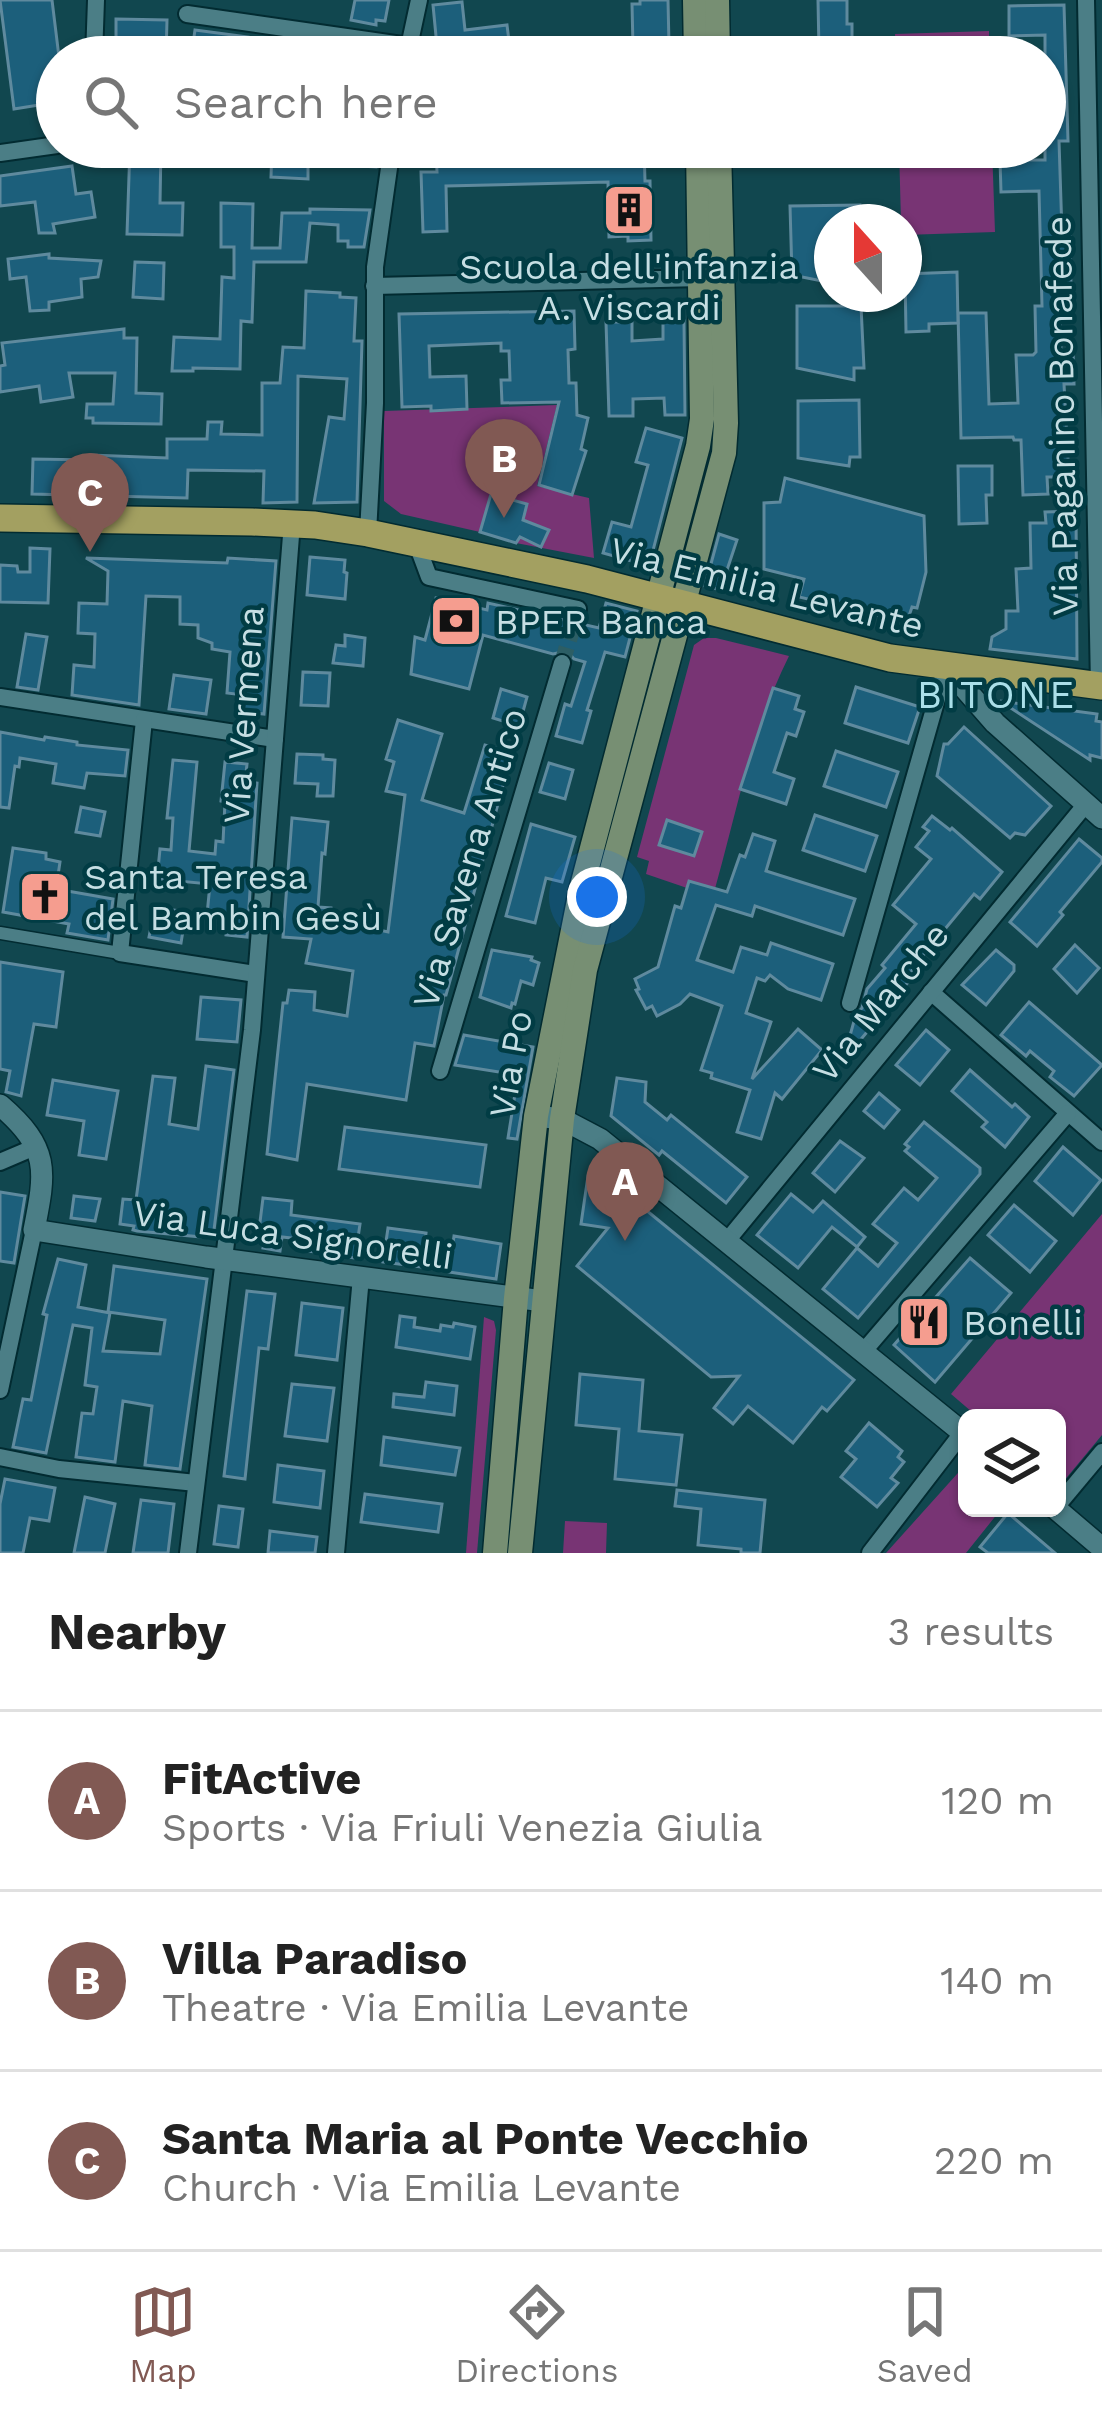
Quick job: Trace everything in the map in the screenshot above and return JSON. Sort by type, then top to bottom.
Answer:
[{"type":"main road","points":[[695,0],[696,36]]},
{"type":"main road","points":[[717,0],[718,36]]},
{"type":"main road","points":[[671,601],[702,419],[698,168]]},
{"type":"main road","points":[[671,601],[724,453],[720,168]]},
{"type":"main road","name":"Via Emilia Levante","points":[[0,518],[292,523],[368,533],[587,579],[890,658],[1100,686]]},
{"type":"main road","name":"Via Po","points":[[495,1553],[516,1298],[549,1117],[671,601]]},
{"type":"main road","name":"Via Po","points":[[520,1553],[543,1301],[549,1117]]},
{"type":"street","points":[[95,36],[96,0]]},
{"type":"street","points":[[411,36],[419,0]]},
{"type":"street","name":"Via Paganino Bonafede","points":[[1087,0],[1100,686]]},
{"type":"street","points":[[187,14],[315,36]]},
{"type":"street","points":[[0,153],[36,148]]},
{"type":"street","points":[[368,533],[375,403],[374,286],[389,168]]},
{"type":"street","points":[[374,286],[701,278]]},
{"type":"street","name":"Via Vermena","points":[[188,1553],[243,1113],[292,523]]},
{"type":"street","name":"Via Emilia Levante","points":[[416,542],[429,577],[578,612],[587,579]]},
{"type":"street","name":"Via Savena Antico","points":[[440,1071],[562,663]]},
{"type":"street","points":[[946,667],[994,723],[1094,811]]},
{"type":"street","points":[[850,1003],[946,667]]},
{"type":"street","points":[[0,697],[275,739]]},
{"type":"street","points":[[120,953],[144,720]]},
{"type":"street","name":"Via Marche","points":[[726,1242],[931,992],[1094,811]]},
{"type":"street","points":[[0,933],[256,974]]},
{"type":"street","points":[[931,992],[1102,1142]]},
{"type":"street","points":[[0,1105],[26,1130],[44,1175],[0,1390]]},
{"type":"street","points":[[863,1352],[1069,1113]]},
{"type":"street","points":[[549,1117],[600,1138],[958,1428]]},
{"type":"street","points":[[0,1162],[35,1147]]},
{"type":"street","name":"Via Luca Signorelli","points":[[34,1230],[543,1301]]},
{"type":"street","points":[[336,1553],[361,1277]]},
{"type":"street","points":[[870,1553],[958,1443]]},
{"type":"street","points":[[1066,1495],[1102,1452]]},
{"type":"street","points":[[0,1457],[59,1469],[196,1484]]},
{"type":"street","points":[[1066,1516],[1102,1548]]},
{"type":"shaded area","points":[[989,31],[989,36],[895,34]]},
{"type":"shaded area","points":[[900,168],[993,168],[995,232],[922,234],[922,204],[901,204]]},
{"type":"shaded area","points":[[557,405],[537,486],[589,498],[594,558],[516,543],[527,505],[492,495],[480,532],[401,514],[384,501],[384,411]]},
{"type":"shaded area","points":[[704,638],[789,656],[754,744],[713,896],[700,884],[689,881],[687,888],[646,874],[649,861],[637,857],[694,645]]},
{"type":"shaded area","points":[[1102,1214],[1102,1435],[1066,1478],[1066,1409],[968,1409],[951,1394]]},
{"type":"shaded area","points":[[484,1317],[494,1321],[496,1330],[477,1553],[466,1553]]},
{"type":"shaded area","points":[[958,1473],[958,1517],[995,1517],[966,1553],[886,1553]]},
{"type":"shaded area","points":[[565,1521],[607,1523],[606,1553],[563,1553]]},
{"type":"building","points":[[0,0],[52,0],[56,36],[36,36],[36,105],[14,109]]},
{"type":"building","points":[[355,0],[389,0],[385,21],[376,20],[376,25],[351,20]]},
{"type":"building","points":[[640,0],[668,0],[669,36],[633,36],[632,4]]},
{"type":"building","points":[[818,0],[847,0],[852,36],[819,36]]},
{"type":"building","points":[[462,2],[465,30],[507,25],[508,36],[436,36],[433,5]]},
{"type":"building","points":[[1064,5],[1065,36],[1009,36],[1009,6]]},
{"type":"building","points":[[116,19],[167,20],[167,36],[116,36]]},
{"type":"building","points":[[195,30],[240,36],[194,36]]},
{"type":"building","points":[[72,168],[76,194],[91,192],[95,217],[53,224],[55,233],[39,233],[35,202],[0,206],[0,176]]},
{"type":"building","points":[[129,168],[161,168],[160,203],[183,203],[182,235],[127,234]]},
{"type":"building","points":[[271,168],[308,168],[308,179],[271,177]]},
{"type":"building","points":[[437,168],[645,168],[645,181],[650,181],[651,240],[609,237],[608,182],[446,186],[447,231],[423,232],[421,172],[437,172]]},
{"type":"building","points":[[1000,168],[1060,168],[1062,233],[1070,233],[1071,288],[1067,288],[1068,322],[1060,322],[1061,351],[1073,350],[1074,384],[1064,384],[1069,477],[1047,477],[1048,494],[1023,495],[1021,440],[961,438],[958,313],[986,313],[989,404],[1018,403],[1016,355],[1036,352],[1035,306],[1042,306],[1039,191],[1001,192]]},
{"type":"building","points":[[221,203],[253,204],[252,248],[280,248],[282,213],[370,210],[364,247],[338,241],[338,225],[310,223],[306,262],[254,262],[252,322],[241,321],[240,369],[172,371],[174,337],[220,339],[222,277],[234,278],[234,247],[221,247]]},
{"type":"building","points":[[790,206],[814,206],[814,279],[792,275]]},
{"type":"building","points":[[49,254],[49,258],[101,261],[98,277],[81,279],[82,297],[49,302],[49,310],[30,311],[26,277],[10,279],[8,259]]},
{"type":"building","points":[[135,262],[164,263],[163,299],[133,297]]},
{"type":"building","points":[[957,272],[958,323],[929,324],[929,331],[906,332],[906,312],[922,312],[922,273]]},
{"type":"building","points":[[306,291],[356,298],[354,341],[362,341],[357,502],[314,503],[329,417],[344,419],[347,379],[298,376],[297,502],[263,503],[264,471],[188,470],[187,498],[32,494],[33,459],[167,458],[167,439],[207,439],[208,422],[222,422],[221,434],[262,435],[262,383],[280,383],[283,347],[304,348]]},
{"type":"building","points":[[797,306],[814,306],[814,312],[861,312],[864,368],[854,368],[854,380],[797,368]]},
{"type":"building","points":[[574,311],[575,349],[568,350],[569,383],[576,383],[577,415],[588,418],[581,449],[586,451],[572,495],[539,485],[559,402],[502,403],[501,380],[510,380],[509,351],[501,351],[501,343],[429,346],[430,377],[466,376],[467,409],[402,407],[399,314]]},
{"type":"building","points":[[663,321],[684,321],[685,415],[665,415],[664,398],[633,399],[633,416],[609,416],[606,322],[632,322],[632,341],[663,339]]},
{"type":"building","points":[[124,329],[124,338],[137,338],[136,393],[162,394],[161,424],[93,423],[93,418],[86,418],[87,404],[113,404],[115,373],[69,373],[73,397],[41,402],[39,386],[0,392],[0,366],[5,365],[2,343]]},
{"type":"building","points":[[859,400],[860,457],[850,457],[849,466],[798,458],[798,401]]},
{"type":"building","points":[[646,428],[682,438],[649,566],[603,553],[612,522],[631,527],[648,465],[636,462]]},
{"type":"building","points":[[958,466],[992,466],[987,523],[959,524]]},
{"type":"building","points":[[785,478],[924,516],[926,572],[917,608],[912,607],[907,622],[799,597],[804,579],[764,569],[764,503],[780,502]]},
{"type":"building","points":[[491,494],[527,504],[523,520],[549,530],[541,547],[520,537],[516,543],[480,532]]},
{"type":"building","points":[[1076,511],[1077,659],[990,649],[992,637],[1006,629],[1006,611],[1018,611],[1016,569],[1031,568],[1030,523],[1046,523],[1045,512]]},
{"type":"building","points":[[719,534],[737,540],[725,576],[737,579],[733,593],[705,586]]},
{"type":"building","points":[[30,548],[50,549],[48,603],[0,602],[0,565],[30,572]]},
{"type":"building","points":[[310,557],[345,560],[345,599],[307,595]]},
{"type":"building","points":[[86,558],[276,561],[264,714],[242,712],[244,695],[227,693],[230,652],[212,649],[212,643],[198,638],[198,625],[180,624],[180,597],[146,596],[139,705],[72,695],[74,665],[94,667],[95,634],[78,633],[79,603],[107,604],[108,571]]},
{"type":"building","points":[[436,598],[487,610],[488,603],[599,628],[606,603],[637,611],[625,657],[605,652],[582,743],[556,736],[585,662],[567,651],[553,654],[483,635],[469,689],[411,674],[415,637],[425,640]]},
{"type":"building","points":[[26,634],[47,637],[38,690],[17,687]]},
{"type":"building","points":[[345,635],[365,638],[363,666],[333,663],[336,645],[345,646]]},
{"type":"building","points":[[303,672],[330,673],[328,706],[301,705]]},
{"type":"building","points":[[174,675],[211,680],[206,714],[169,709]]},
{"type":"building","points":[[856,687],[920,707],[908,743],[845,723]]},
{"type":"building","points":[[773,688],[799,696],[795,709],[804,712],[796,736],[787,733],[774,772],[794,779],[786,804],[740,789]]},
{"type":"building","points":[[501,689],[527,697],[519,726],[493,718]]},
{"type":"building","points":[[1000,701],[1097,714],[1096,721],[1102,722],[1102,758],[1090,755],[1090,760]]},
{"type":"building","points":[[398,720],[442,734],[422,800],[464,813],[485,745],[512,752],[434,1046],[415,1043],[406,1100],[307,1084],[297,1160],[267,1154],[283,1003],[287,1003],[289,990],[315,992],[314,1010],[347,1016],[353,971],[306,963],[311,939],[283,937],[292,818],[328,822],[318,907],[331,908],[331,915],[340,917],[339,921],[388,932],[405,795],[386,791],[394,762],[386,759]]},
{"type":"building","points":[[964,727],[1051,806],[1025,835],[1015,833],[1010,838],[937,776],[944,744]]},
{"type":"building","points":[[0,732],[128,750],[125,776],[87,773],[84,788],[53,783],[56,764],[20,758],[9,808],[0,807]]},
{"type":"building","points":[[836,751],[898,772],[886,807],[824,786]]},
{"type":"building","points":[[297,754],[335,760],[333,796],[317,796],[318,784],[295,783]]},
{"type":"building","points":[[173,760],[197,762],[189,851],[215,854],[216,841],[223,842],[225,762],[247,764],[245,782],[257,783],[247,937],[226,935],[227,917],[207,915],[210,884],[157,879],[160,849],[171,850],[173,818],[167,818]]},
{"type":"building","points":[[549,763],[573,770],[565,799],[540,792]]},
{"type":"building","points":[[81,807],[105,812],[100,836],[76,832]]},
{"type":"building","points":[[815,815],[877,836],[865,871],[803,850]]},
{"type":"building","points":[[932,816],[1002,872],[980,899],[974,894],[843,1061],[867,989],[916,924],[893,905],[931,859],[916,847],[929,831],[923,827]]},
{"type":"building","points":[[667,820],[702,832],[694,856],[659,845]]},
{"type":"building","points":[[531,824],[575,837],[562,882],[546,878],[535,923],[506,916]]},
{"type":"building","points":[[753,834],[775,841],[766,871],[855,899],[843,935],[755,906],[752,916],[716,905],[697,960],[733,972],[741,947],[767,955],[771,943],[833,964],[821,1000],[788,989],[770,975],[765,981],[757,978],[746,1013],[771,1022],[752,1079],[798,1029],[822,1050],[782,1099],[775,1093],[761,1139],[737,1132],[750,1090],[711,1078],[712,1073],[701,1070],[722,1006],[690,994],[657,1016],[652,1006],[646,1009],[635,979],[658,967],[675,906],[681,908],[689,881],[727,892]]},
{"type":"building","points":[[1079,839],[1102,862],[1037,946],[1010,922]]},
{"type":"building","points":[[13,848],[46,853],[46,859],[60,862],[56,889],[113,899],[108,940],[67,933],[69,924],[3,912]]},
{"type":"building","points":[[155,907],[186,912],[181,943],[149,937]]},
{"type":"building","points":[[1075,945],[1099,968],[1077,993],[1054,969]]},
{"type":"building","points":[[492,950],[532,957],[539,963],[533,985],[521,981],[511,1008],[480,997]]},
{"type":"building","points":[[996,950],[1014,965],[1014,971],[986,1005],[962,985]]},
{"type":"building","points":[[0,962],[63,972],[56,1027],[34,1024],[21,1096],[6,1092],[10,1071],[0,1069]]},
{"type":"building","points":[[201,997],[241,1000],[237,1042],[197,1039]]},
{"type":"building","points":[[1029,1002],[1102,1065],[1074,1096],[1050,1077],[1054,1071],[1001,1035]]},
{"type":"building","points":[[926,1030],[949,1050],[920,1085],[896,1065]]},
{"type":"building","points":[[464,1035],[533,1047],[517,1139],[508,1138],[518,1075],[455,1065]]},
{"type":"building","points":[[206,1066],[234,1070],[213,1238],[137,1231],[120,1224],[123,1199],[136,1200],[153,1076],[175,1078],[169,1124],[198,1129]]},
{"type":"building","points":[[970,1070],[1029,1117],[1005,1147],[982,1127],[987,1122],[952,1091]]},
{"type":"building","points":[[617,1078],[646,1082],[645,1102],[667,1120],[671,1115],[747,1177],[726,1203],[611,1116]]},
{"type":"building","points":[[53,1080],[118,1091],[106,1159],[79,1155],[84,1121],[47,1115]]},
{"type":"building","points":[[879,1093],[899,1110],[884,1128],[864,1111]]},
{"type":"building","points":[[924,1122],[980,1168],[980,1174],[858,1318],[823,1289],[857,1248],[878,1266],[897,1243],[873,1224],[904,1188],[918,1200],[937,1178],[905,1151],[909,1147],[905,1144]]},
{"type":"building","points":[[345,1127],[486,1145],[480,1187],[339,1169]]},
{"type":"building","points":[[840,1141],[864,1158],[835,1192],[813,1173]]},
{"type":"building","points":[[1063,1147],[1101,1180],[1073,1215],[1035,1181]]},
{"type":"building","points":[[588,1176],[612,1179],[854,1380],[827,1411],[822,1407],[793,1443],[748,1406],[733,1424],[714,1408],[739,1376],[711,1377],[577,1266],[608,1228],[581,1224]]},
{"type":"building","points":[[0,1192],[25,1196],[14,1263],[0,1261]]},
{"type":"building","points":[[791,1194],[813,1212],[823,1201],[865,1237],[857,1247],[832,1227],[798,1268],[757,1235]]},
{"type":"building","points":[[74,1196],[100,1199],[95,1221],[71,1218]]},
{"type":"building","points":[[263,1198],[292,1201],[291,1215],[360,1224],[355,1258],[308,1251],[309,1240],[282,1237],[280,1251],[263,1248],[265,1239],[258,1238]]},
{"type":"building","points":[[1014,1205],[1056,1241],[1030,1272],[988,1235]]},
{"type":"building","points":[[388,1228],[426,1233],[422,1267],[383,1262]]},
{"type":"building","points":[[454,1236],[501,1244],[496,1279],[449,1272]]},
{"type":"building","points":[[970,1258],[1011,1293],[935,1382],[894,1345]]},
{"type":"building","points":[[58,1259],[86,1265],[78,1307],[110,1313],[103,1351],[160,1354],[165,1320],[108,1312],[114,1266],[207,1279],[180,1469],[145,1465],[152,1406],[123,1401],[115,1462],[76,1457],[82,1413],[93,1414],[97,1387],[85,1385],[92,1328],[73,1325],[46,1453],[13,1447],[23,1399],[31,1400],[47,1315],[43,1314]]},
{"type":"building","points":[[247,1291],[275,1294],[268,1349],[259,1348],[245,1479],[224,1476]]},
{"type":"building","points":[[302,1303],[343,1308],[337,1360],[296,1355]]},
{"type":"building","points":[[400,1316],[415,1318],[414,1327],[440,1331],[441,1325],[453,1327],[454,1323],[475,1327],[470,1359],[396,1347]]},
{"type":"building","points":[[580,1374],[643,1380],[639,1431],[682,1435],[676,1485],[615,1479],[619,1429],[576,1425]]},
{"type":"building","points":[[426,1382],[457,1386],[454,1415],[393,1407],[394,1394],[424,1397]]},
{"type":"building","points":[[292,1384],[334,1388],[327,1441],[285,1436]]},
{"type":"building","points":[[869,1423],[902,1451],[898,1457],[904,1462],[891,1478],[898,1483],[877,1507],[841,1477],[856,1459],[846,1451]]},
{"type":"building","points":[[384,1437],[460,1448],[455,1475],[381,1465]]},
{"type":"building","points":[[278,1465],[324,1471],[320,1508],[274,1502]]},
{"type":"building","points":[[5,1479],[55,1488],[49,1521],[30,1518],[23,1553],[0,1553]]},
{"type":"building","points":[[677,1490],[765,1500],[760,1553],[698,1545],[701,1509],[675,1506]]},
{"type":"building","points":[[365,1494],[442,1504],[438,1532],[361,1522]]},
{"type":"building","points":[[85,1497],[115,1504],[105,1553],[74,1553]]},
{"type":"building","points":[[141,1500],[174,1504],[168,1553],[133,1553]]},
{"type":"building","points":[[219,1506],[243,1509],[238,1547],[214,1544]]},
{"type":"building","points":[[1005,1517],[1013,1517],[1055,1553],[988,1553],[980,1547]]},
{"type":"building","points":[[270,1531],[317,1537],[315,1553],[268,1553]]},
{"type":"tunnel","points":[[562,663],[577,614]]},
{"type":"place","name":"Scuola dell'infanzia A. Viscardi","points":[[629,210]]},
{"type":"place","name":"Villa Paradiso","points":[[504,518]]},
{"type":"place","name":"Santa Maria al Ponte Vecchio","points":[[90,552]]},
{"type":"place","name":"BPER Banca","points":[[456,621]]},
{"type":"place","name":"Santa Teresa del Bambin Gesù","points":[[45,897]]},
{"type":"place","name":"FitActive","points":[[625,1241]]},
{"type":"place","name":"Bonelli","points":[[924,1322]]},
{"type":"district","name":"BITONE","points":[[997,694]]}]
